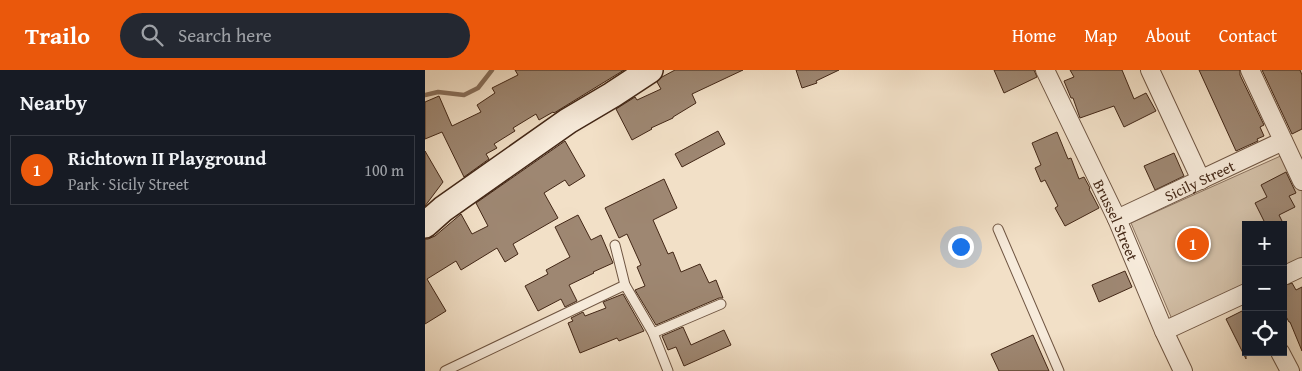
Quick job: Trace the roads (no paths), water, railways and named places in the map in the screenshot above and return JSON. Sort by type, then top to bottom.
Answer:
[{"type":"street","points":[[425,225],[443,209],[568,121],[650,70]]},
{"type":"street","name":"Brussel Street","points":[[1045,70],[1117,219],[1183,371]]},
{"type":"street","points":[[1150,70],[1201,180]]},
{"type":"street","points":[[1250,70],[1302,181]]},
{"type":"street","name":"Sicily Street","points":[[1117,219],[1283,141]]},
{"type":"street","points":[[1287,274],[1302,267]]},
{"type":"street","points":[[1164,331],[1242,295]]},
{"type":"street","points":[[1282,356],[1290,371]]},
{"type":"lane","points":[[998,229],[1059,371]]},
{"type":"lane","points":[[615,245],[625,285],[653,332],[668,371]]},
{"type":"lane","points":[[445,371],[625,285]]},
{"type":"lane","points":[[653,332],[721,304]]},
{"type":"waterway","points":[[425,95],[438,92],[464,95],[478,88],[492,70]]},
{"type":"place","name":"Richtown II Playground","points":[[1193,244]]}]
